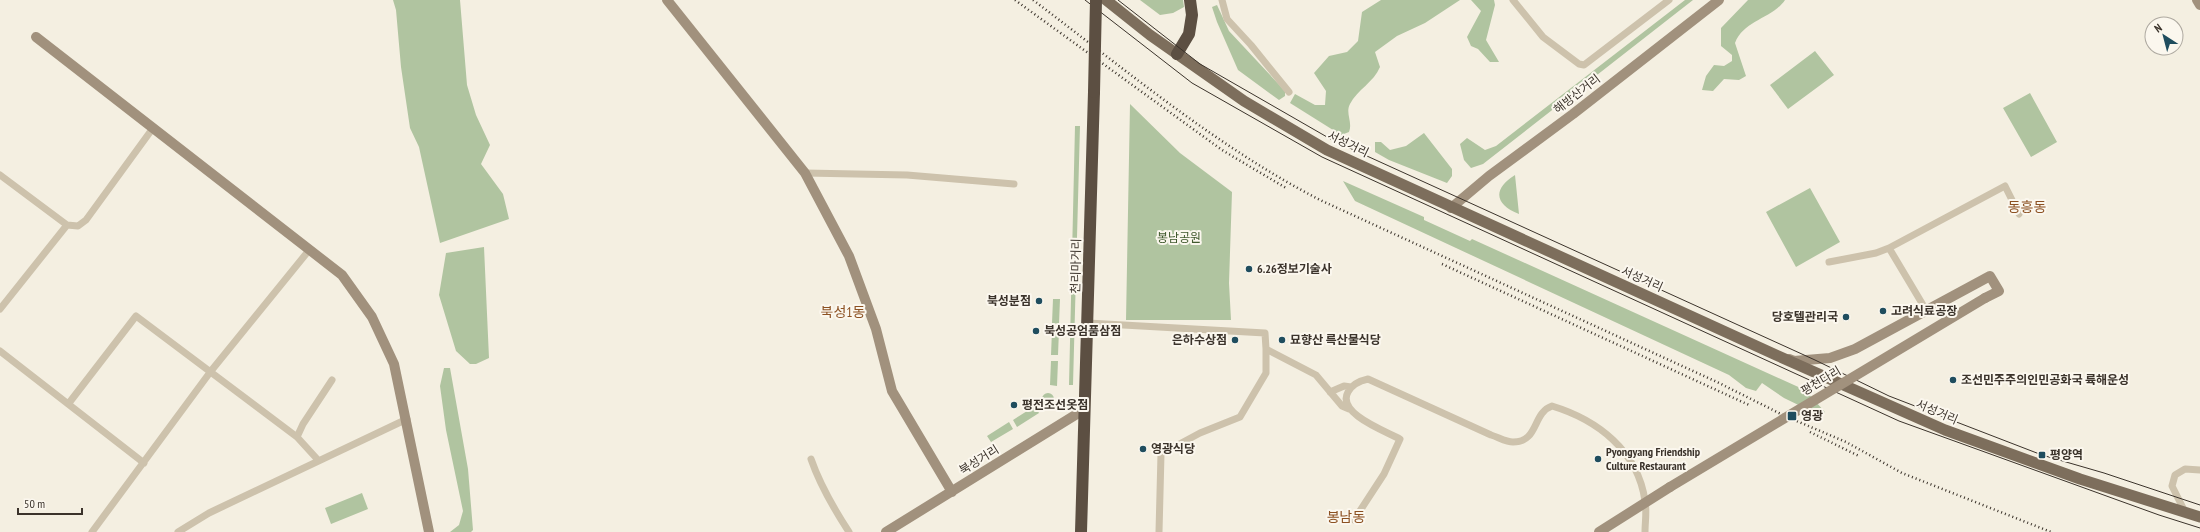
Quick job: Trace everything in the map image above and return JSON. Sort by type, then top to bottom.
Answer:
[{"type":"highway","name":"천리마거리","points":[[1081,532],[1096,0]]},
{"type":"highway","points":[[1177,54],[1189,34],[1192,16],[1190,0]]},
{"type":"main road","name":"서성거리","points":[[1106,0],[1177,54],[1244,101],[1307,138],[1451,208],[1945,430],[2080,479],[2200,516]]},
{"type":"street","points":[[667,0],[805,173],[849,256],[876,329],[892,391],[952,492]]},
{"type":"street","points":[[1222,0],[1227,20],[1251,45],[1289,92]]},
{"type":"street","points":[[1513,0],[1550,44],[1584,65],[1669,0]]},
{"type":"street","name":"해방산거리","points":[[1451,208],[1489,176],[1573,114],[1719,0]]},
{"type":"street","points":[[2197,0],[2200,5]]},
{"type":"street","points":[[36,37],[342,275],[372,316],[394,364],[407,419],[429,532]]},
{"type":"street","points":[[0,174],[67,225],[78,226],[86,220],[153,128]]},
{"type":"street","points":[[805,173],[907,176],[1014,184]]},
{"type":"street","points":[[1829,262],[1876,253],[1889,248],[2005,186],[2019,214]]},
{"type":"street","points":[[0,309],[67,225]]},
{"type":"street","points":[[1776,355],[1794,361],[1830,358],[1855,349],[1926,310],[1889,248]]},
{"type":"street","points":[[92,532],[211,371],[310,249]]},
{"type":"street","name":"평천다리","points":[[1599,532],[1645,502],[1999,291],[1990,276],[1926,310]]},
{"type":"street","points":[[69,403],[136,316],[297,436],[318,460]]},
{"type":"street","points":[[1088,323],[1265,333],[1266,373],[1240,417],[1200,433],[1161,454],[1158,532]]},
{"type":"street","points":[[1266,349],[1316,375],[1342,406],[1350,409]]},
{"type":"street","points":[[0,351],[69,403],[144,463]]},
{"type":"street","points":[[1354,520],[1384,474],[1400,439],[1352,413],[1345,402],[1346,394],[1351,387],[1368,379],[1491,436],[1512,442],[1526,439],[1534,432],[1540,413],[1546,408],[1552,406],[1566,410],[1598,426],[1625,451],[1634,465],[1645,502],[1645,532]]},
{"type":"street","points":[[297,436],[303,424],[332,380]]},
{"type":"street","points":[[1330,392],[1344,386],[1351,387]]},
{"type":"street","name":"북성거리","points":[[886,532],[1085,409]]},
{"type":"street","points":[[178,532],[209,513],[407,419]]},
{"type":"street","points":[[811,459],[816,474],[830,502],[848,532]]},
{"type":"street","points":[[2185,512],[2172,486],[2175,475],[2185,469],[2200,470]]},
{"type":"green space","points":[[393,0],[460,0],[467,85],[476,115],[490,145],[481,164],[503,194],[509,219],[440,243],[419,147],[410,128],[401,67],[396,10]]},
{"type":"green space","points":[[1140,0],[1183,0],[1184,7],[1173,13],[1160,15]]},
{"type":"green space","points":[[1381,0],[1460,0],[1425,23],[1397,36],[1375,52],[1380,67],[1374,77],[1357,94],[1350,104],[1348,111],[1350,125],[1349,132],[1341,135],[1290,103],[1295,94],[1315,105],[1325,105],[1326,91],[1314,73],[1329,56],[1347,52],[1358,41],[1362,12]]},
{"type":"green space","points":[[1471,0],[1494,0],[1495,5],[1486,40],[1499,62],[1490,62],[1478,49],[1471,46],[1467,37],[1481,11]]},
{"type":"green space","points":[[1685,0],[1693,0],[1483,164],[1471,168],[1464,160],[1460,144],[1467,138],[1485,150],[1496,146]]},
{"type":"green space","points":[[1748,0],[1785,0],[1773,12],[1751,24],[1739,35],[1735,43],[1746,76],[1739,80],[1724,79],[1713,91],[1702,90],[1706,76],[1714,65],[1724,66],[1732,61],[1732,55],[1721,46],[1721,28]]},
{"type":"green space","points":[[1217,5],[1229,31],[1285,91],[1285,96],[1279,100],[1238,70],[1212,7]]},
{"type":"green space","points":[[1815,51],[1834,75],[1788,109],[1770,85]]},
{"type":"green space","points":[[2030,93],[2057,142],[2031,157],[2003,108]]},
{"type":"green space","name":"봉남공원","points":[[1130,104],[1180,153],[1232,192],[1229,283],[1231,320],[1126,320]]},
{"type":"green space","points":[[1075,126],[1080,126],[1073,385],[1069,385]]},
{"type":"green space","points":[[1424,133],[1452,169],[1452,176],[1447,183],[1389,160],[1375,152],[1375,142],[1381,142],[1390,150],[1406,146]]},
{"type":"green space","points":[[1515,175],[1519,214],[1505,206],[1499,196],[1503,186]]},
{"type":"green space","points":[[1343,181],[1424,217],[1424,220],[1470,241],[1472,239],[1805,390],[1825,412],[1824,414],[1819,415],[1784,398],[1762,383],[1756,391],[1746,388],[1729,375],[1355,201]]},
{"type":"green space","points":[[1810,188],[1840,242],[1796,267],[1766,212]]},
{"type":"green space","points":[[484,247],[489,358],[476,364],[470,364],[456,351],[439,295],[446,253]]},
{"type":"green space","points":[[1053,299],[1060,299],[1059,324],[1052,323]]},
{"type":"green space","points":[[1052,330],[1059,330],[1058,355],[1051,355]]},
{"type":"green space","points":[[1051,361],[1058,361],[1057,386],[1050,385]]},
{"type":"green space","points":[[444,368],[450,368],[468,469],[473,530],[471,532],[450,532],[459,525],[463,511],[446,430],[440,386]]},
{"type":"green space","points":[[1048,393],[1052,395],[1054,399],[1052,403],[1048,405],[1044,403],[1042,399],[1044,395]]},
{"type":"green space","points":[[1035,406],[1039,413],[1017,427],[1013,420]]},
{"type":"green space","points":[[1009,422],[1013,429],[991,442],[987,436]]},
{"type":"green space","points":[[362,493],[368,509],[331,524],[325,508]]},
{"type":"tram line","points":[[1085,0],[1192,83],[1322,157],[1899,421],[2159,515],[2200,528]]},
{"type":"tram line","points":[[1118,0],[1200,64],[1334,141],[1815,360],[1889,396],[2042,455],[2104,473],[2200,505]]},
{"type":"railway","points":[[1015,0],[1222,150],[1286,188]]},
{"type":"railway","points":[[1033,0],[1172,106],[1244,156],[1320,200],[1717,382],[1785,416],[1846,442],[1902,473],[2051,532]]},
{"type":"railway","points":[[1442,264],[1749,405]]},
{"type":"railway","points":[[1810,432],[1859,456]]},
{"type":"place","name":"6.26정보기술사","points":[[1249,269]]},
{"type":"place","name":"북성분점","points":[[1039,301]]},
{"type":"place","name":"고려식료공장","points":[[1883,311]]},
{"type":"place","name":"당호텔관리국","points":[[1846,317]]},
{"type":"place","name":"북성공엄품삼점","points":[[1036,331]]},
{"type":"place","name":"은하수상점","points":[[1235,340]]},
{"type":"place","name":"묘향산 륵산물식당","points":[[1282,340]]},
{"type":"place","name":"조선민주주의인민공화국 륙해운성","points":[[1953,380]]},
{"type":"place","name":"평전조선옷점","points":[[1014,405]]},
{"type":"place","name":"영광","points":[[1792,416]]},
{"type":"place","name":"영광식당","points":[[1143,449]]},
{"type":"place","name":"평양역","points":[[2042,455]]},
{"type":"place","name":"Pyongyang Friendship Culture Restaurant","points":[[1598,459]]},
{"type":"district","name":"동흥동","points":[[2027,207]]},
{"type":"district","name":"북성1동","points":[[843,312]]},
{"type":"district","name":"봉남동","points":[[1346,517]]}]
